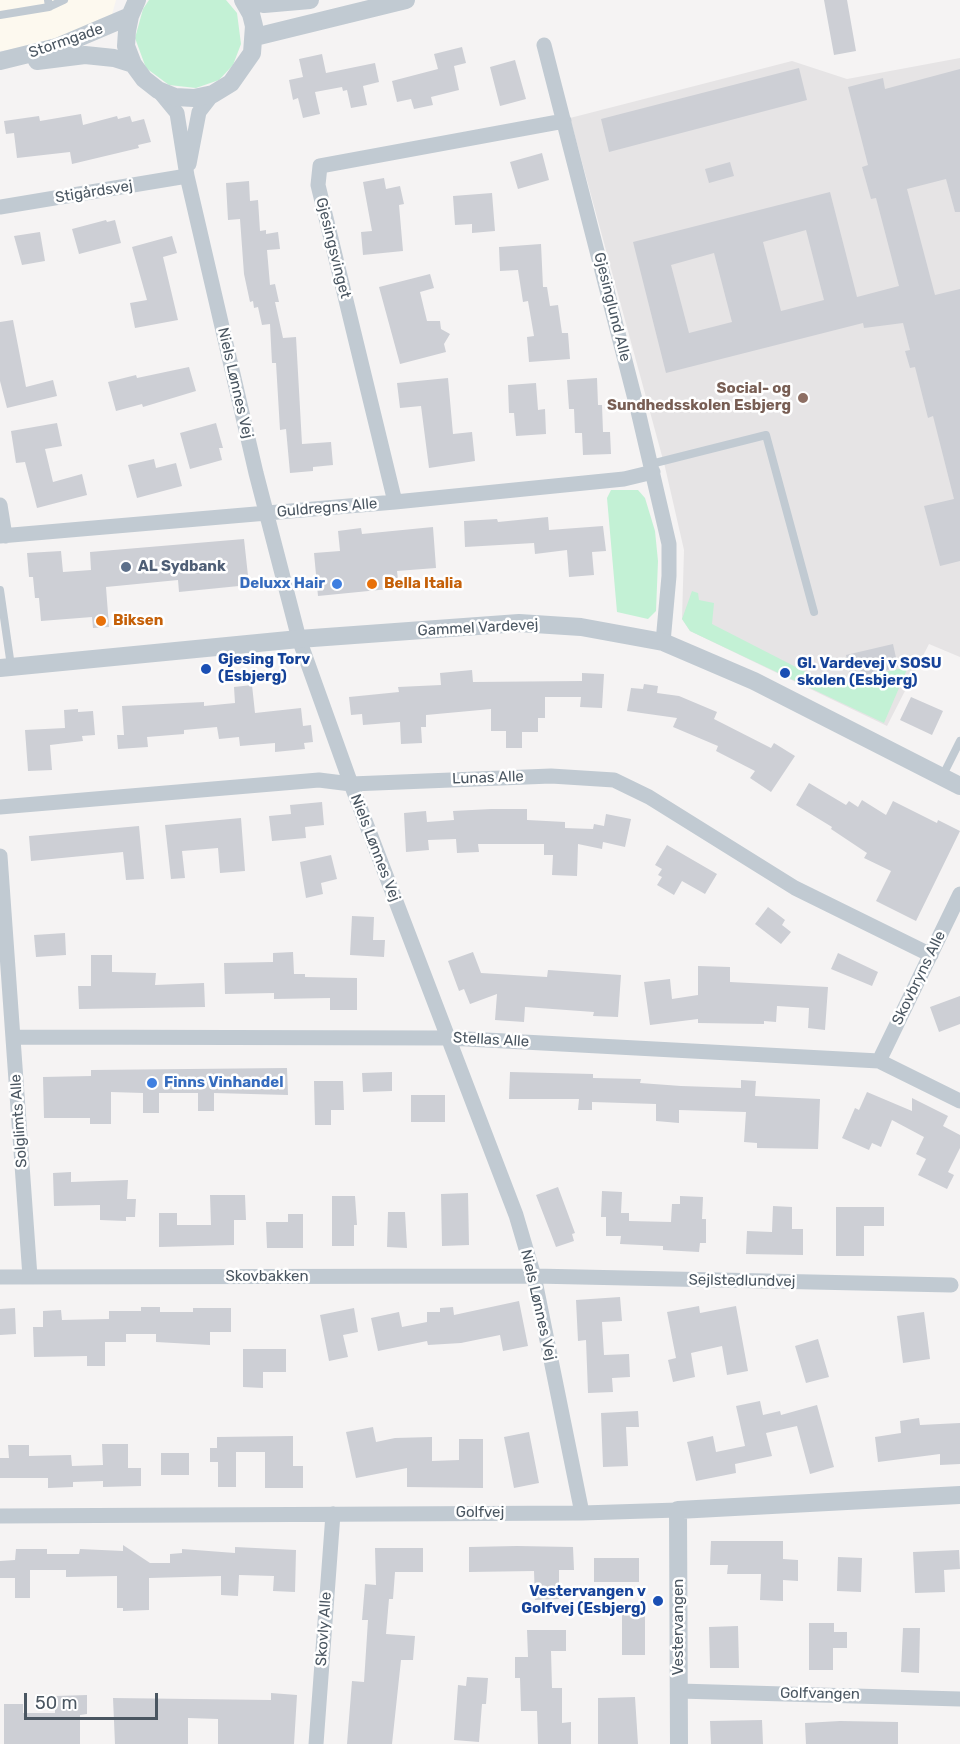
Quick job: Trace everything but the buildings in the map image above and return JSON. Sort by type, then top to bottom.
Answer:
[{"type":"street","points":[[133,4],[126,46],[134,64],[144,78],[158,90],[176,97],[194,99],[213,94],[231,83],[244,68],[252,53],[255,37],[251,15],[243,0]]},
{"type":"street","points":[[248,0],[264,4],[310,0]]},
{"type":"street","points":[[255,37],[406,0]]},
{"type":"street","name":"Stormgade","points":[[0,61],[57,46],[133,4]]},
{"type":"street","name":"Gjesinglund Alle","points":[[544,45],[652,468],[669,544],[669,576],[663,642]]},
{"type":"street","name":"Stormgade","points":[[0,66],[85,55],[114,58],[134,64]]},
{"type":"street","name":"Niels Lønnes Vej","points":[[158,90],[177,113],[187,176],[266,513],[299,639],[351,784],[516,1215],[534,1276],[582,1513]]},
{"type":"street","name":"Niels Lønnes Vej","points":[[187,176],[199,112],[213,94]]},
{"type":"street","name":"Gjesingsvinget","points":[[395,502],[318,186],[320,166],[564,121]]},
{"type":"street","name":"Stigårdsvej","points":[[0,207],[187,176]]},
{"type":"street","name":"Guldregns Alle","points":[[3,536],[395,502],[624,479],[652,468]]},
{"type":"street","points":[[0,505],[3,536]]},
{"type":"street","name":"Gammel Vardevej","points":[[6,668],[299,639],[519,622],[581,627],[663,642],[754,681],[960,786]]},
{"type":"street","name":"Lunas Alle","points":[[0,807],[319,780],[351,784],[551,776],[614,780],[649,797],[795,888],[931,955]]},
{"type":"street","name":"Solglimts Alle","points":[[0,856],[30,1277]]},
{"type":"street","name":"Skovbryns Alle","points":[[879,1061],[960,894]]},
{"type":"street","name":"Stellas Alle","points":[[13,1037],[449,1038],[879,1061],[960,1101]]},
{"type":"street","name":"Skovbakken","points":[[0,1278],[534,1276]]},
{"type":"street","name":"Sejlstedlundvej","points":[[534,1276],[951,1285]]},
{"type":"street","name":"Golfvej","points":[[0,1516],[582,1513],[960,1495]]},
{"type":"street","name":"Vestervangen","points":[[678,1510],[679,1744]]},
{"type":"street","name":"Skovly Alle","points":[[316,1744],[333,1514]]},
{"type":"street","name":"Golfvangen","points":[[679,1691],[960,1699]]},
{"type":"lane","points":[[0,15],[64,0]]},
{"type":"lane","points":[[652,468],[766,435],[814,612]]},
{"type":"lane","points":[[0,590],[6,668]]},
{"type":"lane","points":[[942,777],[960,741]]},
{"type":"shaded area","points":[[0,0],[116,0],[106,36],[0,51]]},
{"type":"shaded area","name":"Social- og Sundhedsskolen Esbjerg","points":[[960,58],[960,657],[929,644],[887,726],[690,631],[682,619],[684,550],[665,467],[570,118],[792,61],[847,79]]},
{"type":"green space","points":[[149,0],[226,0],[237,13],[241,44],[233,65],[219,80],[196,88],[169,85],[146,68],[135,38],[143,9]]},
{"type":"green space","points":[[611,490],[638,490],[645,498],[655,531],[658,561],[656,611],[648,619],[617,612],[607,498]]},
{"type":"green space","points":[[692,591],[698,593],[699,600],[714,603],[712,624],[829,684],[908,667],[884,723],[690,631],[682,619]]},
{"type":"place","name":"Social- og Sundhedsskolen Esbjerg","points":[[803,398]]},
{"type":"place","name":"AL Sydbank","points":[[126,567]]},
{"type":"place","name":"Deluxx Hair","points":[[337,584]]},
{"type":"place","name":"Bella Italia","points":[[372,584]]},
{"type":"place","name":"Biksen","points":[[101,621]]},
{"type":"place","name":"Gjesing Torv (Esbjerg)","points":[[206,669]]},
{"type":"place","name":"Gl. Vardevej v SOSU skolen (Esbjerg)","points":[[785,673]]},
{"type":"place","name":"Finns Vinhandel","points":[[152,1083]]},
{"type":"place","name":"Vestervangen v Golfvej (Esbjerg)","points":[[658,1601]]}]
